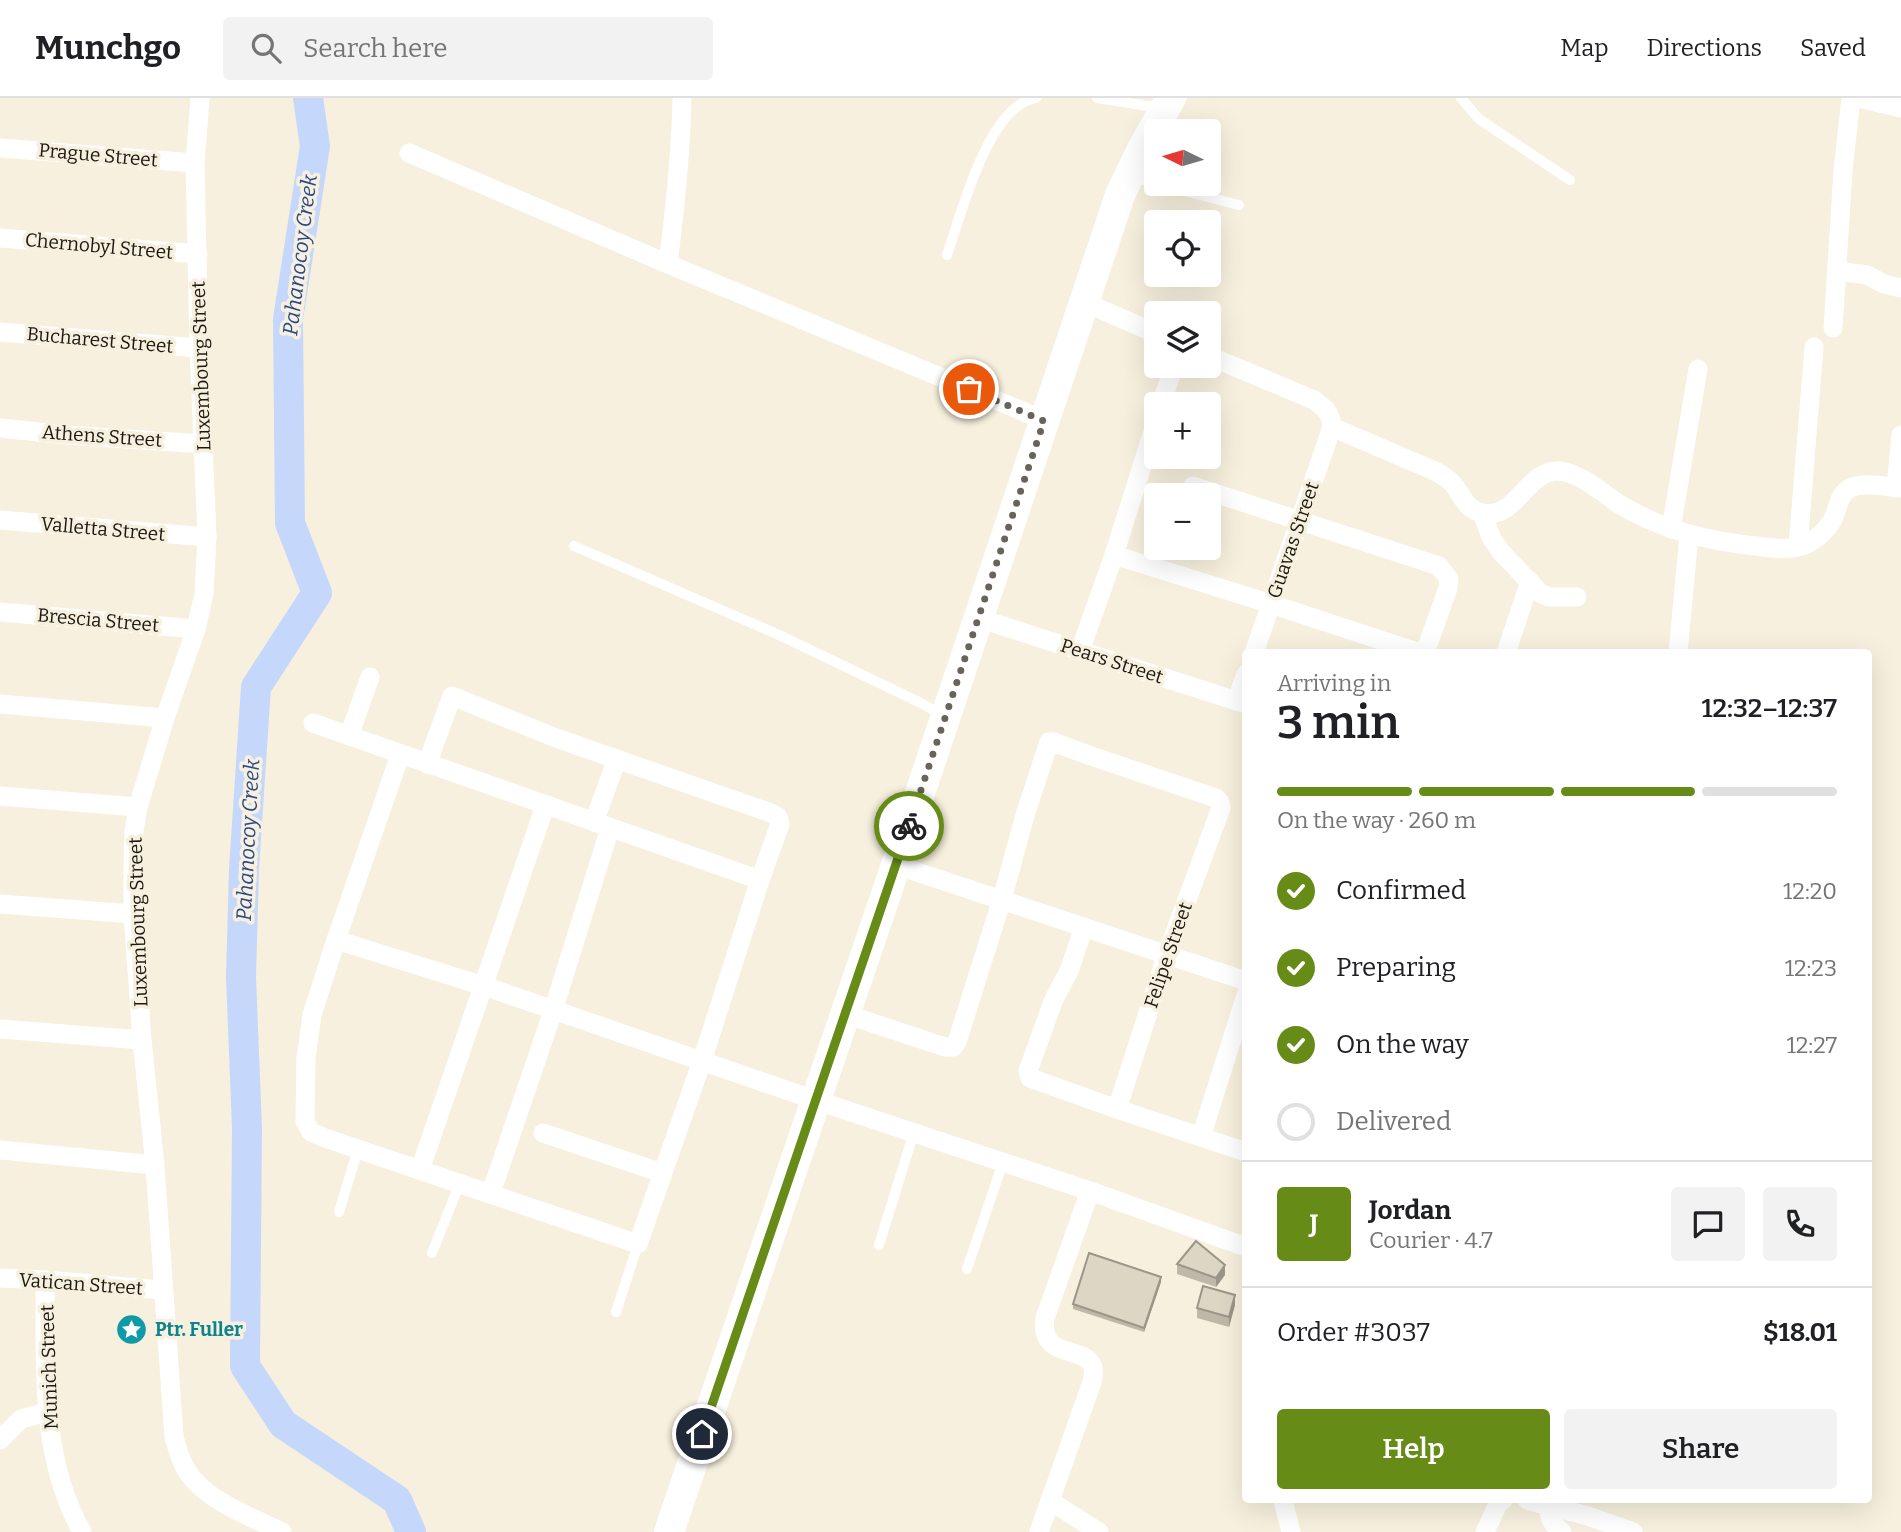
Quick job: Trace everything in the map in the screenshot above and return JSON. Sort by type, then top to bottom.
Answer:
[{"type":"main road","points":[[669,1532],[1120,195],[1168,103]]},
{"type":"street","name":"Luxembourg Street","points":[[200,98],[195,163],[207,537],[204,594],[196,629],[138,807],[134,831],[134,914],[174,1437],[180,1460],[191,1477],[229,1506],[282,1532]]},
{"type":"street","points":[[668,264],[675,210],[682,98]]},
{"type":"street","points":[[1833,328],[1843,171],[1851,98]]},
{"type":"street","points":[[1871,99],[1901,108]]},
{"type":"street","name":"Prague Street","points":[[0,148],[195,163]]},
{"type":"street","points":[[409,153],[1044,421]]},
{"type":"street","name":"Chernobyl Street","points":[[0,238],[198,254]]},
{"type":"street","points":[[1837,271],[1867,275],[1884,284],[1901,288]]},
{"type":"street","points":[[1084,302],[1144,328]]},
{"type":"street","name":"Bucharest Street","points":[[0,332],[199,348]]},
{"type":"street","points":[[1798,547],[1814,347]]},
{"type":"street","points":[[1221,361],[1314,400],[1326,409],[1331,417],[1332,427],[1437,472],[1454,485],[1470,509],[1495,514],[1508,507],[1533,482],[1547,473],[1559,471],[1584,481],[1622,506],[1680,532],[1715,542],[1774,548],[1798,547],[1811,542],[1824,531],[1833,518],[1843,492],[1861,485],[1898,488],[1901,435]]},
{"type":"street","points":[[1678,649],[1680,532],[1698,369]]},
{"type":"street","name":"Guavas Street","points":[[1255,649],[1332,427]]},
{"type":"street","name":"Athens Street","points":[[0,428],[204,444]]},
{"type":"street","points":[[1080,651],[1144,460]]},
{"type":"street","points":[[1221,495],[1439,566],[1449,579],[1448,588],[1425,649]]},
{"type":"street","points":[[1482,513],[1491,537],[1501,552],[1540,593],[1549,597],[1577,597]]},
{"type":"street","name":"Valletta Street","points":[[0,520],[207,537]]},
{"type":"street","points":[[1114,555],[1408,649]]},
{"type":"street","points":[[1507,649],[1530,581]]},
{"type":"street","name":"Brescia Street","points":[[0,612],[196,629]]},
{"type":"street","name":"Pears Street","points":[[978,618],[1241,703]]},
{"type":"street","points":[[349,736],[370,677]]},
{"type":"street","points":[[400,755],[312,1014],[306,1058],[305,1121],[311,1132],[325,1139],[638,1244],[780,824],[778,817],[556,738],[452,696],[427,764]]},
{"type":"street","points":[[0,704],[165,718]]},
{"type":"street","points":[[313,723],[760,880]]},
{"type":"street","name":"Felipe Street","points":[[1002,899],[1049,742],[1206,794],[1220,802],[1221,808],[1167,954],[1116,1109]]},
{"type":"street","points":[[491,1193],[554,1011],[617,759]]},
{"type":"street","points":[[0,796],[138,807]]},
{"type":"street","points":[[419,1170],[545,806]]},
{"type":"street","points":[[896,865],[1242,980]]},
{"type":"street","points":[[845,1014],[945,1047],[953,1046],[957,1042],[1002,899]]},
{"type":"street","points":[[0,904],[134,914]]},
{"type":"street","points":[[1084,927],[1028,1071],[1030,1078],[1242,1151]]},
{"type":"street","points":[[336,940],[484,986],[1090,1191],[1242,1246]]},
{"type":"street","points":[[1201,1137],[1242,1008]]},
{"type":"street","points":[[0,1029],[142,1040]]},
{"type":"street","points":[[543,1133],[662,1172]]},
{"type":"street","points":[[0,1150],[155,1165]]},
{"type":"street","points":[[1039,1532],[1094,1372],[1087,1359],[1055,1347],[1044,1327],[1090,1191]]},
{"type":"street","name":"Vatican Street","points":[[0,1278],[162,1290]]},
{"type":"street","name":"Munich Street","points":[[46,1280],[47,1412],[59,1480],[71,1513],[82,1532]]},
{"type":"street","points":[[0,1440],[21,1419],[47,1412]]},
{"type":"street","points":[[1050,1501],[1099,1532]]},
{"type":"street","points":[[1284,1503],[1291,1532]]},
{"type":"street","points":[[1485,1532],[1499,1503]]},
{"type":"street","points":[[1540,1503],[1633,1532]]},
{"type":"street","points":[[1549,1505],[1551,1522],[1562,1532]]},
{"type":"lane","points":[[947,256],[987,143],[1009,113],[1027,99],[1036,98]]},
{"type":"lane","points":[[1097,98],[1168,103]]},
{"type":"lane","points":[[1461,98],[1479,119],[1570,180]]},
{"type":"lane","points":[[1129,175],[1239,205]]},
{"type":"lane","points":[[574,546],[777,634],[946,717]]},
{"type":"lane","points":[[879,1245],[914,1132]]},
{"type":"lane","points":[[339,1212],[358,1149]]},
{"type":"lane","points":[[967,1269],[1003,1162]]},
{"type":"lane","points":[[432,1253],[460,1183]]},
{"type":"lane","points":[[617,1312],[638,1244]]},
{"type":"building","points":[[1196,1241],[1225,1265],[1216,1278],[1177,1264]]},
{"type":"building","points":[[1089,1253],[1161,1277],[1144,1328],[1073,1304]]},
{"type":"building","points":[[1203,1286],[1235,1295],[1229,1317],[1197,1308]]},
{"type":"waterway","name":"Pahanocoy Creek","points":[[308,98],[315,146],[288,319],[290,523],[317,593],[256,687],[244,869],[241,977],[247,1128],[245,1366],[283,1424],[397,1500],[411,1532]]},
{"type":"way so far","points":[[909,826],[1044,421],[969,389]]},
{"type":"place","name":"Ptr. Fuller","points":[[132,1329]]},
{"type":"route","points":[[702,1434],[909,826]]}]
